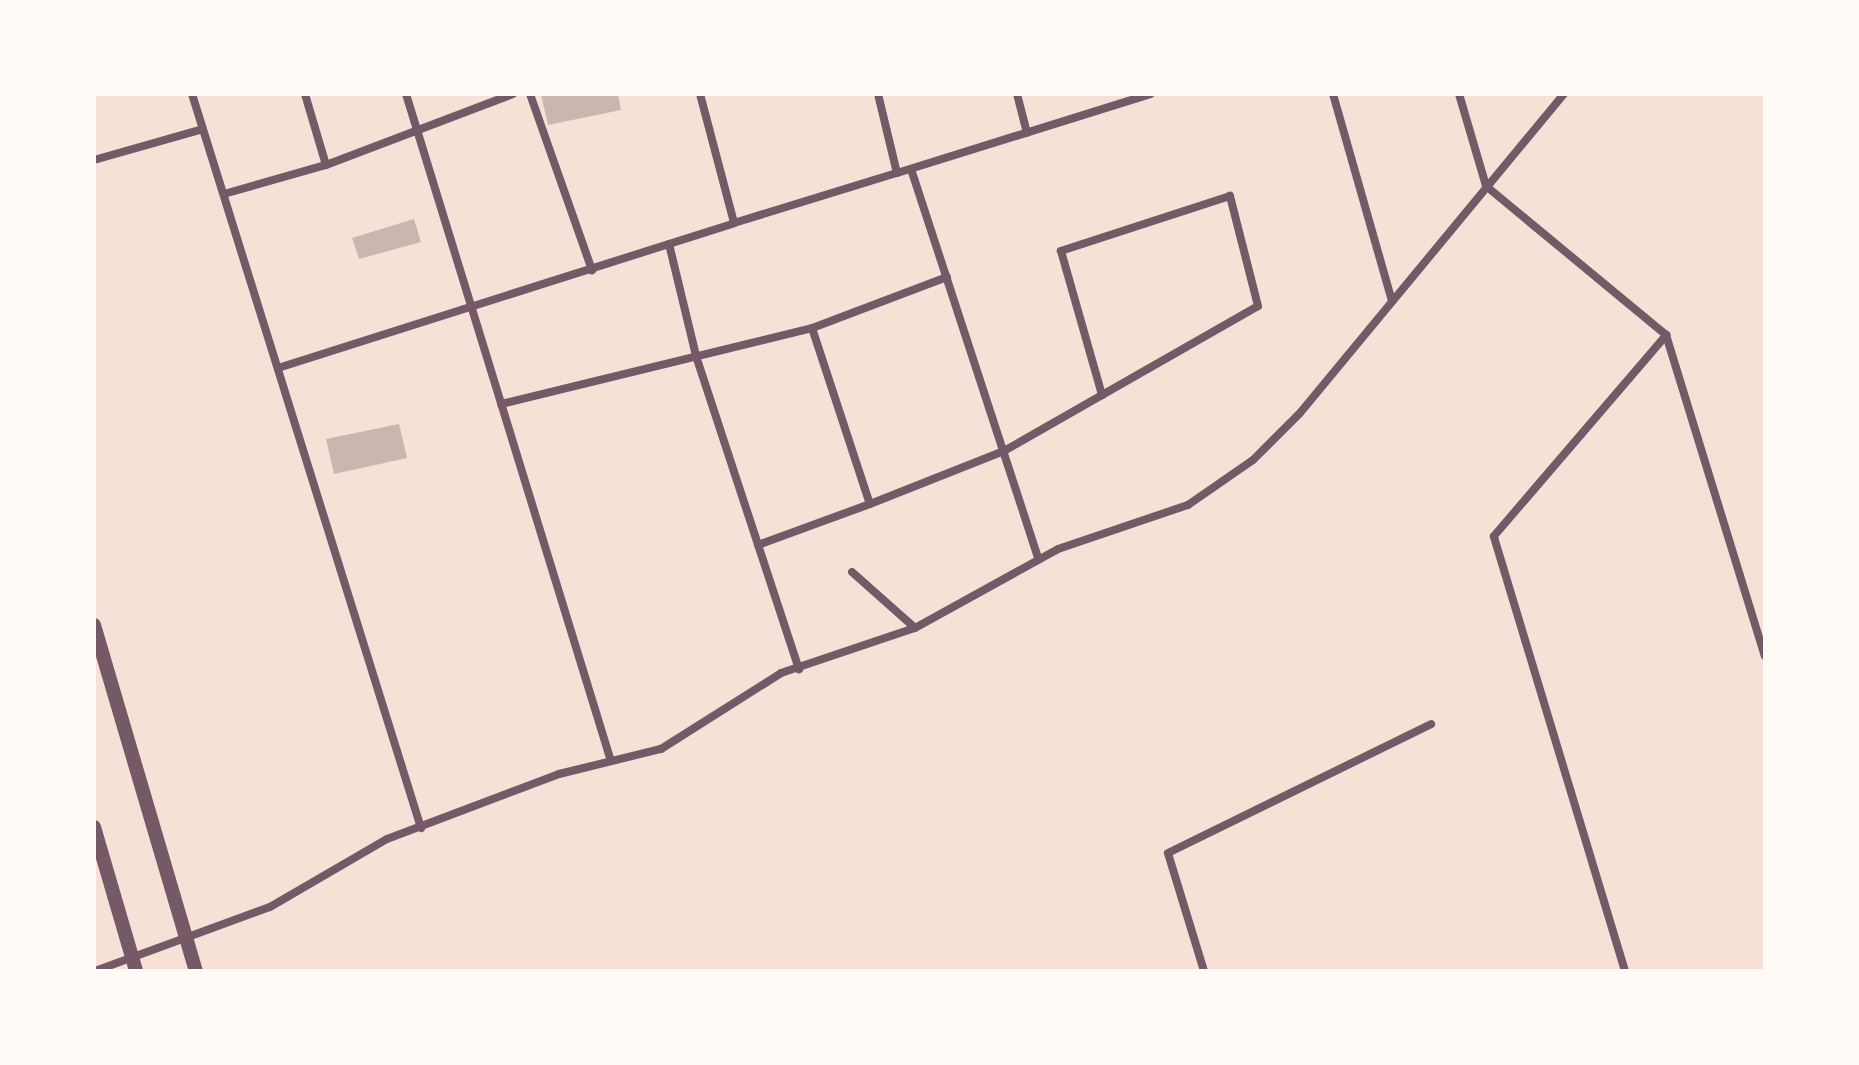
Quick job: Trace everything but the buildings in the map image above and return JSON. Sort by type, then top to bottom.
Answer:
[{"type":"street","points":[[192,94],[421,828]]},
{"type":"street","points":[[305,94],[326,165]]},
{"type":"street","points":[[406,94],[610,758]]},
{"type":"street","points":[[224,194],[419,135],[513,94]]},
{"type":"street","points":[[530,94],[592,270]]},
{"type":"street","points":[[700,94],[734,223]]},
{"type":"street","points":[[878,94],[897,173]]},
{"type":"street","points":[[1017,94],[1027,133]]},
{"type":"street","points":[[278,368],[473,310],[734,223],[1151,94]]},
{"type":"street","points":[[1333,94],[1392,301]]},
{"type":"street","points":[[1459,94],[1486,186],[1666,335],[1765,656]]},
{"type":"street","points":[[95,971],[134,964],[186,939],[270,907],[387,839],[610,758],[661,749],[799,669],[915,628],[1039,560],[1188,505],[1253,460],[1392,301],[1564,94]]},
{"type":"street","points":[[94,160],[203,129]]},
{"type":"street","points":[[911,169],[1039,560]]},
{"type":"street","points":[[758,545],[1004,451],[1258,306],[1230,196],[1061,251],[1102,395]]},
{"type":"street","points":[[669,244],[696,356],[799,669]]},
{"type":"street","points":[[501,404],[812,328],[947,277]]},
{"type":"street","points":[[812,328],[870,504]]},
{"type":"street","points":[[1625,971],[1494,536],[1666,335]]},
{"type":"street","points":[[852,572],[915,628]]},
{"type":"street","points":[[94,625],[196,971]]},
{"type":"street","points":[[1204,971],[1168,853],[1431,724]]},
{"type":"street","points":[[94,827],[134,964]]}]
